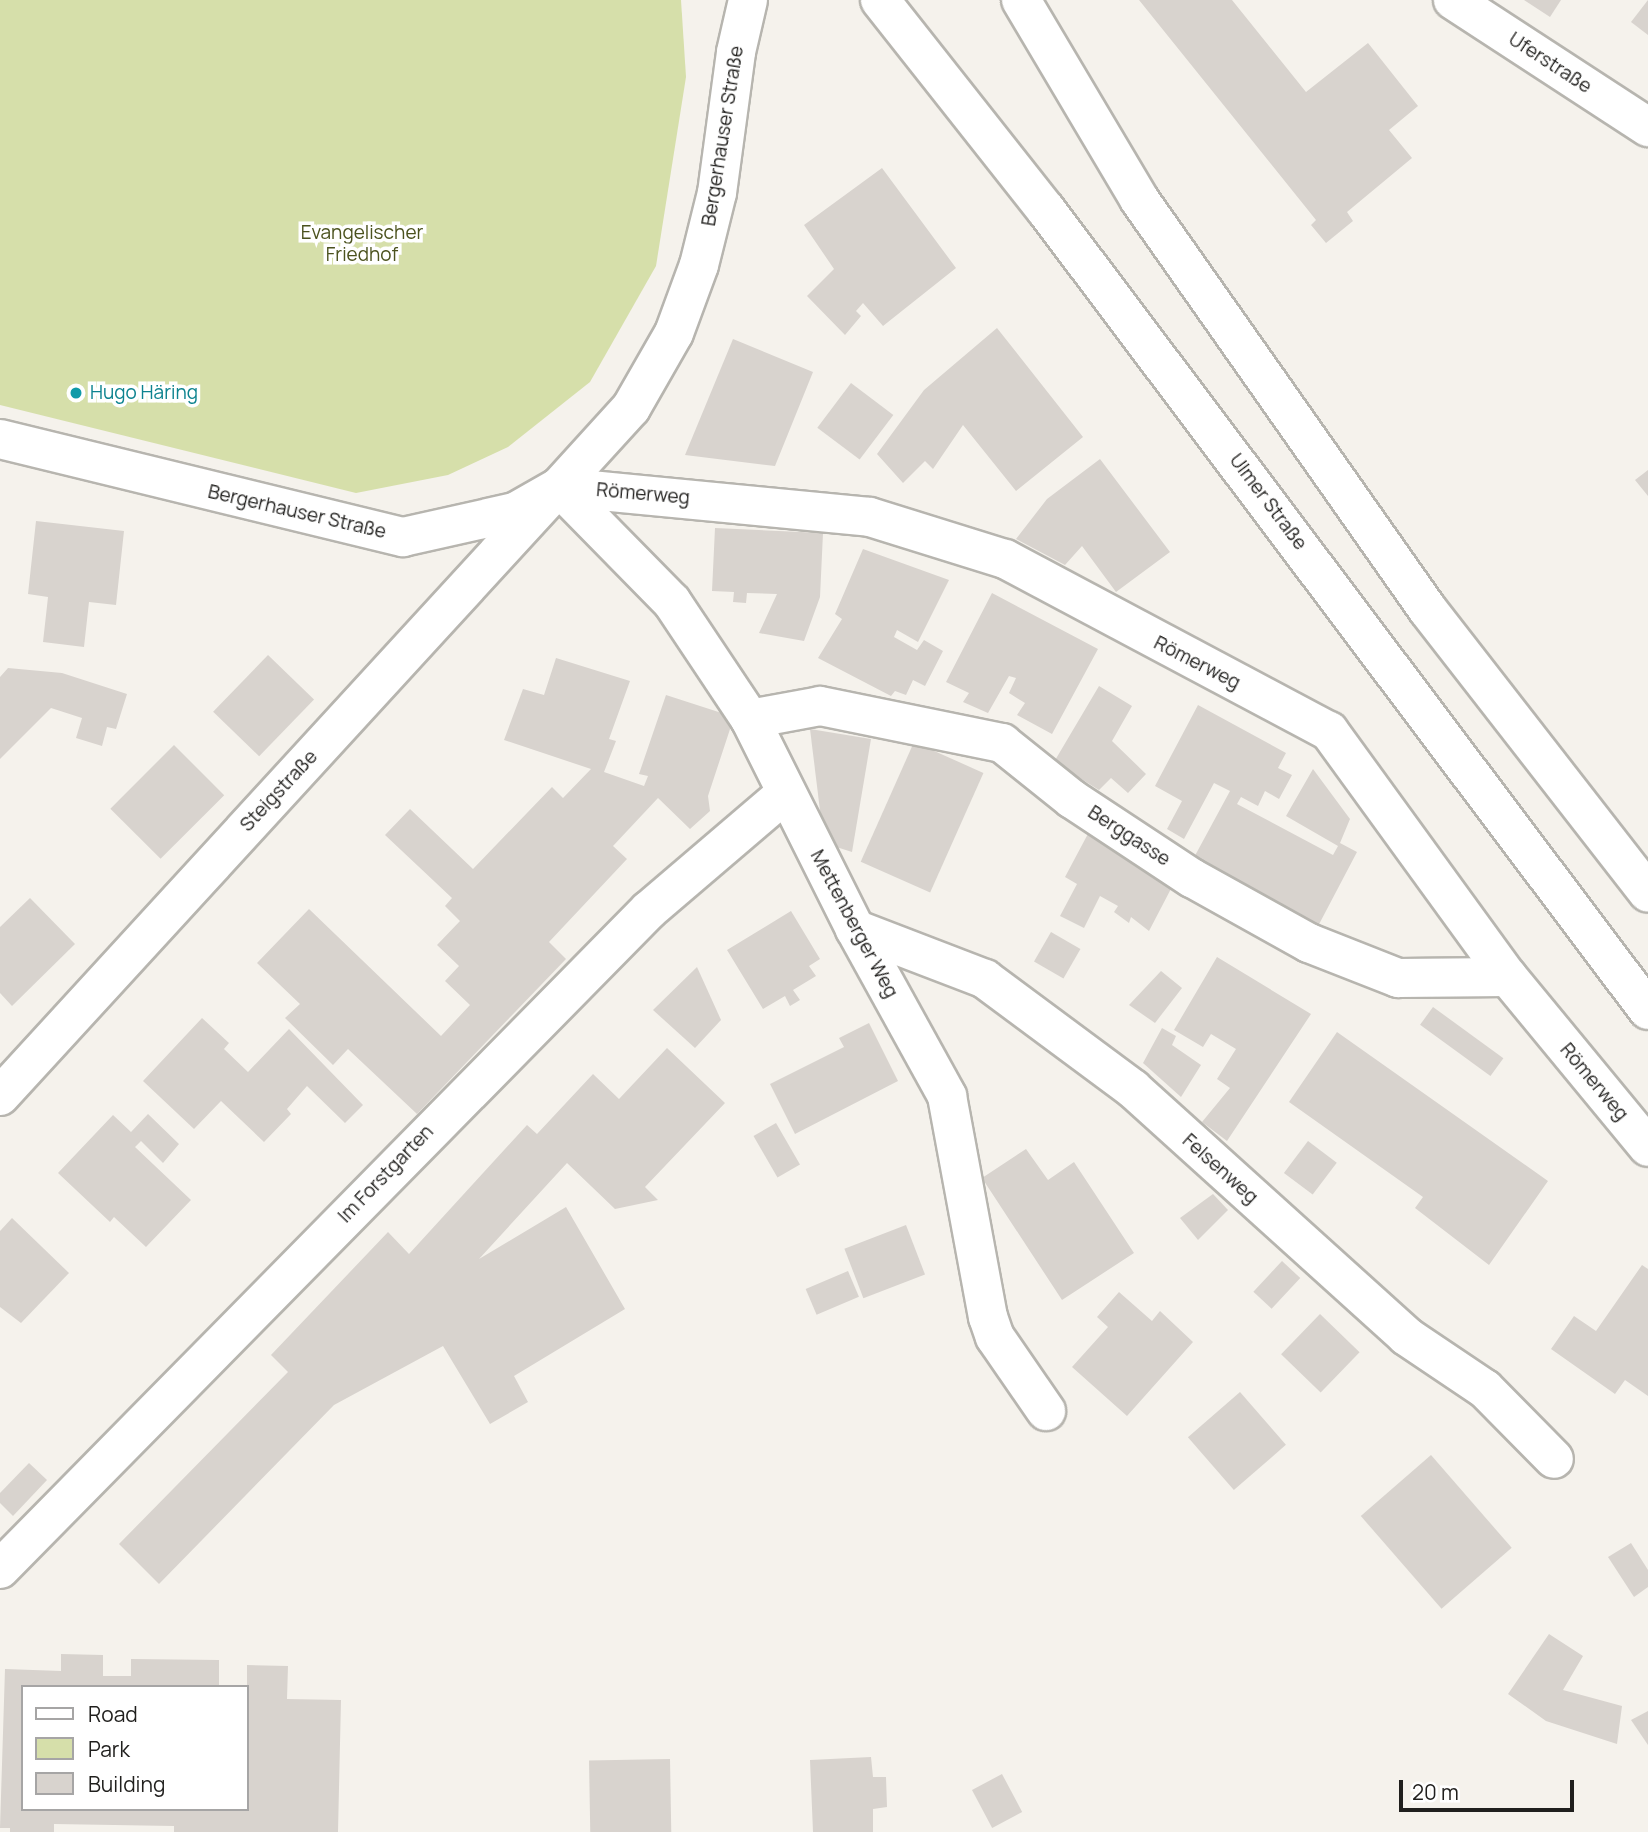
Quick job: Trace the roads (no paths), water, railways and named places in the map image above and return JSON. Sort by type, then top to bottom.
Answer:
[{"type":"street","name":"Bergerhauser Straße","points":[[0,439],[403,537],[515,512],[559,487],[631,408],[674,333],[699,265],[717,193],[748,0]]},
{"type":"street","name":"Ulmer Straße","points":[[880,0],[1105,287],[1648,1010]]},
{"type":"street","points":[[1021,0],[1139,199],[1427,610],[1648,893]]},
{"type":"street","name":"Uferstraße","points":[[1453,0],[1648,127]]},
{"type":"street","name":"Mettenberger Weg","points":[[559,487],[672,602],[750,719],[785,794],[855,929],[947,1096],[988,1317],[995,1337],[1046,1411]]},
{"type":"street","name":"Römerweg","points":[[559,487],[870,517],[1005,559],[1329,731],[1508,977],[1648,1147]]},
{"type":"street","name":"Steigstraße","points":[[0,1096],[559,487]]},
{"type":"street","name":"Berggasse","points":[[750,719],[820,706],[1002,743],[1072,799],[1192,878],[1309,943],[1398,978],[1508,977]]},
{"type":"street","name":"Im Forstgarten","points":[[0,1569],[649,910],[785,794]]},
{"type":"street","name":"Felsenweg","points":[[855,929],[985,979],[1133,1089],[1406,1336],[1485,1390],[1554,1459]]},
{"type":"place","name":"Hugo Häring","points":[[76,393]]},
{"type":"park label","name":"Evangelischer Friedhof","points":[[362,244]]}]
